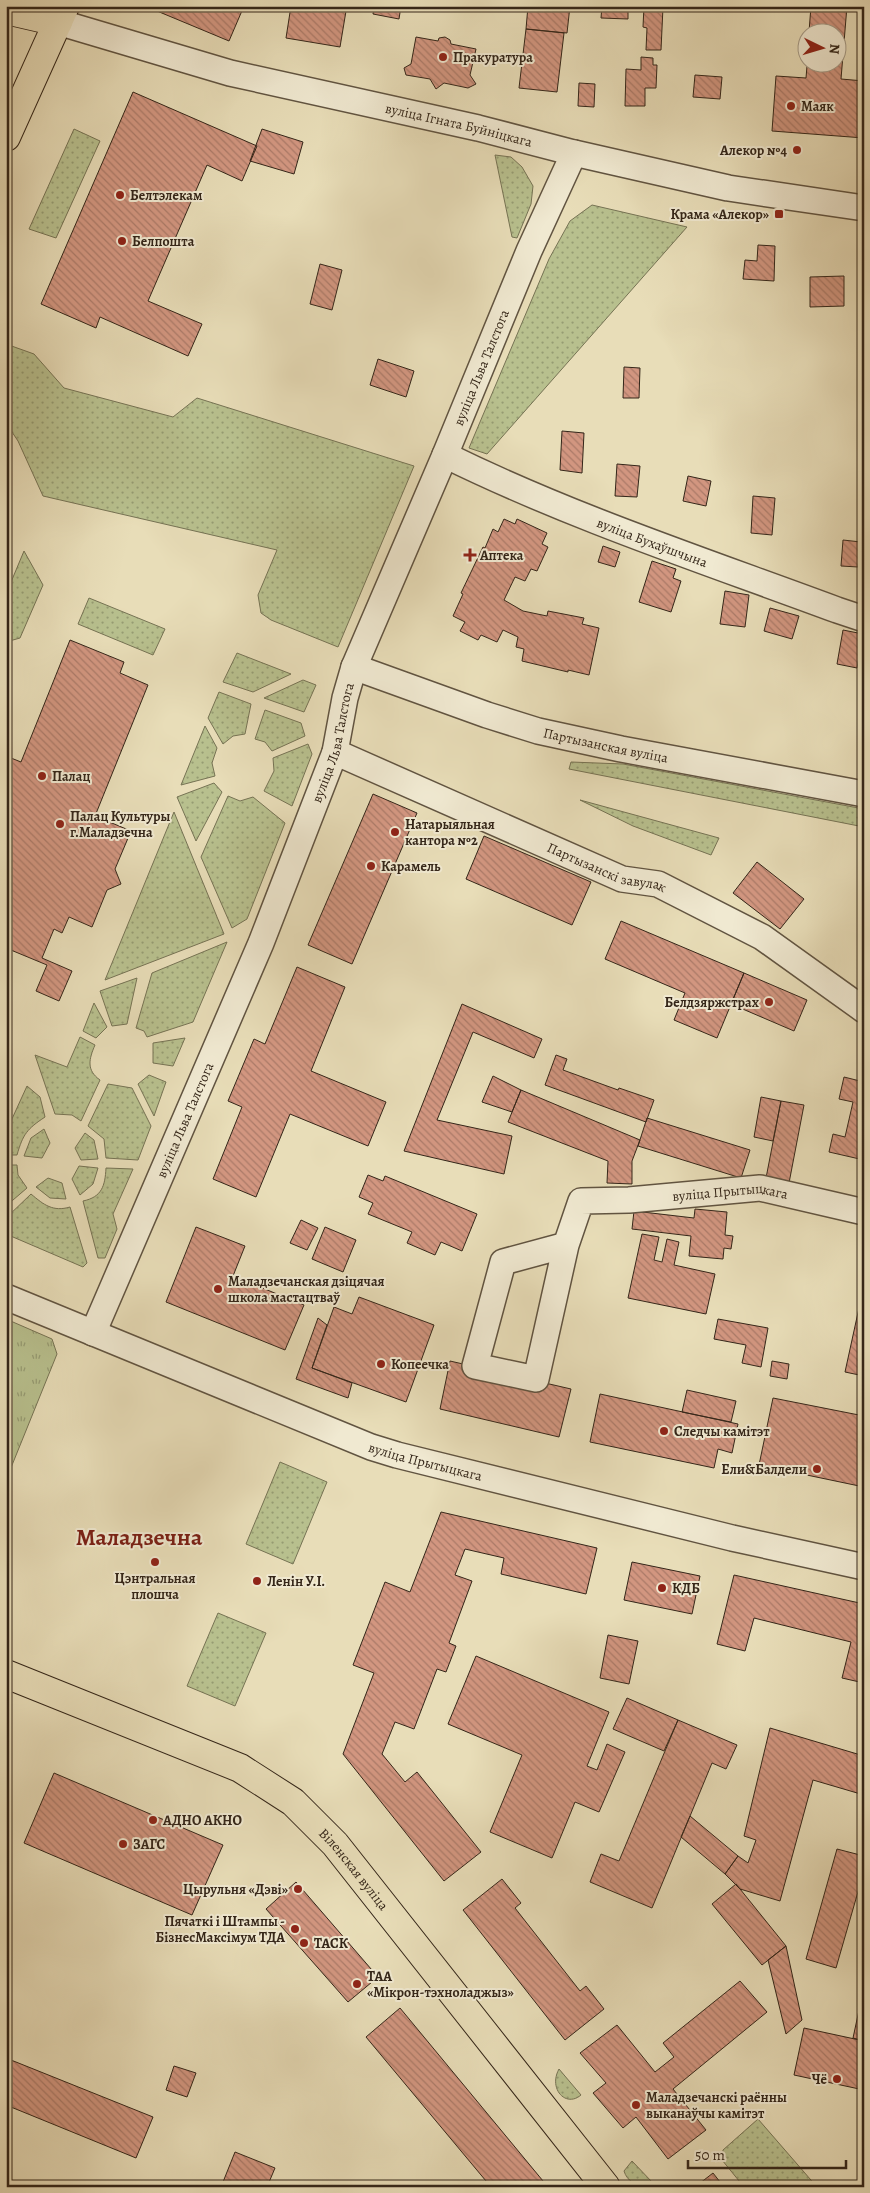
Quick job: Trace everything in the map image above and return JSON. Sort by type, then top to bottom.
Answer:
[{"type":"main road","points":[[6,10],[61,14],[6,137]]},
{"type":"main road","name":"Віленская вуліца","points":[[6,1674],[240,1768],[293,1802],[334,1844],[606,2187]]},
{"type":"street","name":"вуліца Ігната Буйніцкага","points":[[61,14],[230,73],[478,128],[574,154],[728,188],[864,208]]},
{"type":"street","name":"вуліца Льва Талстога","points":[[93,1333],[257,952],[335,752],[345,698],[354,667],[445,455],[529,251],[574,154]]},
{"type":"street","name":"вуліца Бухаўшчына","points":[[445,455],[487,476],[574,512],[837,610],[864,618]]},
{"type":"street","name":"Партызанская вуліца","points":[[354,667],[487,716],[538,731],[621,749],[864,794]]},
{"type":"street","name":"Партызанскі завулак","points":[[335,752],[622,879],[658,884],[762,937],[864,1010]]},
{"type":"street","name":"вуліца Прытыцкага","points":[[566,1244],[503,1262],[475,1366],[536,1379],[566,1244],[581,1201],[629,1200],[760,1188],[864,1212]]},
{"type":"street","name":"вуліца Прытыцкага","points":[[6,1297],[371,1447],[732,1538],[864,1567]]},
{"type":"green space","points":[[74,129],[100,141],[56,238],[29,229]]},
{"type":"green space","points":[[495,155],[511,157],[522,167],[533,186],[531,204],[517,238],[512,237]]},
{"type":"green space","points":[[592,205],[687,227],[487,454],[469,448],[549,259],[570,221]]},
{"type":"green space","points":[[6,344],[34,354],[64,388],[173,417],[197,398],[414,466],[338,647],[271,620],[261,613],[258,595],[277,550],[43,496],[18,441],[6,423]]},
{"type":"green space","points":[[24,551],[43,585],[20,638],[6,642],[6,594]]},
{"type":"green space","points":[[89,598],[165,629],[153,655],[78,624]]},
{"type":"green space","points":[[237,653],[291,674],[253,692],[223,682]]},
{"type":"green space","points":[[303,680],[316,685],[304,712],[264,698]]},
{"type":"green space","points":[[219,692],[251,704],[245,734],[233,736],[223,744],[208,718]]},
{"type":"green space","points":[[265,710],[301,723],[305,736],[272,751],[265,742],[255,739]]},
{"type":"green space","points":[[205,726],[217,748],[212,763],[215,776],[181,785]]},
{"type":"green space","points":[[308,744],[312,754],[292,806],[264,791],[274,771],[273,758]]},
{"type":"green space","points":[[571,762],[623,764],[864,809],[864,827],[569,769]]},
{"type":"green space","points":[[214,783],[222,792],[196,841],[177,797]]},
{"type":"green space","points":[[228,796],[240,801],[253,797],[285,823],[247,919],[232,928],[201,857]]},
{"type":"green space","points":[[580,800],[719,838],[711,855],[633,826]]},
{"type":"green space","points":[[174,812],[224,934],[105,980]]},
{"type":"green space","points":[[227,942],[193,1022],[147,1037],[144,1031],[136,1028],[152,973]]},
{"type":"green space","points":[[137,978],[127,1024],[112,1026],[100,991]]},
{"type":"green space","points":[[94,1003],[107,1027],[96,1038],[83,1031]]},
{"type":"green space","points":[[80,1037],[95,1045],[90,1064],[92,1072],[100,1080],[81,1121],[72,1115],[55,1114],[35,1055],[67,1067]]},
{"type":"green space","points":[[185,1038],[173,1066],[153,1063],[153,1043]]},
{"type":"green space","points":[[149,1075],[166,1082],[154,1116],[138,1084]]},
{"type":"green space","points":[[108,1084],[132,1088],[151,1126],[138,1160],[106,1158],[104,1139],[88,1126]]},
{"type":"green space","points":[[27,1086],[40,1097],[45,1117],[26,1133],[17,1155],[6,1155],[6,1132]]},
{"type":"green space","points":[[44,1129],[50,1143],[42,1158],[24,1156],[31,1138]]},
{"type":"green space","points":[[85,1133],[94,1140],[98,1159],[81,1160],[75,1148]]},
{"type":"green space","points":[[6,1165],[17,1165],[18,1175],[27,1188],[6,1206]]},
{"type":"green space","points":[[79,1166],[98,1168],[93,1184],[80,1195],[72,1179]]},
{"type":"green space","points":[[106,1168],[133,1169],[113,1214],[117,1229],[105,1258],[98,1258],[83,1201],[94,1197],[101,1190],[105,1180]]},
{"type":"green space","points":[[48,1178],[62,1183],[66,1199],[50,1198],[36,1187]]},
{"type":"green space","points":[[31,1194],[54,1208],[70,1207],[87,1263],[83,1267],[6,1234],[6,1218]]},
{"type":"green space","points":[[6,1319],[52,1339],[57,1354],[6,1480]]},
{"type":"green space","points":[[280,1462],[327,1482],[293,1564],[246,1544]]},
{"type":"green space","points":[[218,1613],[266,1633],[235,1706],[187,1686]]},
{"type":"green space","points":[[559,2069],[581,2095],[570,2099],[560,2094],[556,2083]]},
{"type":"green space","points":[[758,2119],[817,2187],[744,2187],[722,2160],[723,2150]]},
{"type":"green space","points":[[632,2161],[652,2182],[646,2187],[632,2182],[625,2175],[624,2171]]},
{"type":"building","points":[[145,6],[244,6],[229,41]]},
{"type":"building","points":[[291,6],[338,6],[337,10],[346,11],[340,47],[286,38]]},
{"type":"building","points":[[374,6],[401,6],[399,19],[373,14]]},
{"type":"building","points":[[528,6],[570,6],[567,33],[526,29]]},
{"type":"building","points":[[602,6],[628,6],[628,19],[601,18]]},
{"type":"building","points":[[644,6],[663,7],[661,50],[646,50],[647,28],[643,27]]},
{"type":"building","points":[[811,6],[847,6],[846,22],[810,22]]},
{"type":"building","points":[[526,29],[564,33],[557,92],[519,88]]},
{"type":"building","name":"Пракуратура","points":[[416,37],[438,41],[439,38],[445,37],[450,40],[451,44],[476,49],[470,75],[476,84],[468,88],[444,83],[436,89],[430,79],[406,75],[404,68],[411,64]]},
{"type":"building","points":[[641,57],[653,58],[653,65],[657,65],[656,88],[645,88],[645,106],[625,106],[626,69],[641,70]]},
{"type":"building","points":[[806,72],[842,72],[841,79],[864,81],[864,138],[772,131],[776,76],[806,78]]},
{"type":"building","points":[[695,75],[722,77],[720,99],[693,97]]},
{"type":"building","points":[[579,83],[595,84],[594,107],[578,106]]},
{"type":"building","name":"Белпошта","points":[[133,92],[257,146],[242,181],[207,165],[148,301],[202,324],[188,356],[100,317],[96,328],[41,304]]},
{"type":"building","points":[[262,129],[303,142],[294,174],[250,161]]},
{"type":"building","points":[[758,245],[775,246],[774,281],[743,279],[745,260],[757,261]]},
{"type":"building","points":[[320,264],[342,270],[332,310],[310,304]]},
{"type":"building","points":[[844,276],[844,306],[810,307],[810,277]]},
{"type":"building","points":[[378,359],[414,371],[406,397],[370,385]]},
{"type":"building","points":[[624,367],[640,368],[639,398],[623,398]]},
{"type":"building","points":[[562,431],[584,433],[582,473],[560,470]]},
{"type":"building","points":[[617,464],[640,466],[637,497],[615,496]]},
{"type":"building","points":[[688,476],[711,481],[706,506],[683,501]]},
{"type":"building","points":[[753,496],[775,498],[772,535],[751,533]]},
{"type":"building","points":[[504,519],[515,524],[517,519],[547,533],[542,544],[548,547],[537,571],[531,569],[525,581],[515,577],[504,600],[523,611],[547,616],[548,611],[584,618],[582,624],[599,628],[589,675],[522,661],[524,649],[516,647],[518,637],[503,630],[497,642],[481,635],[478,640],[460,631],[465,622],[453,616],[463,594],[461,593],[493,529],[498,532]]},
{"type":"building","points":[[843,540],[861,542],[858,567],[841,566]]},
{"type":"building","points":[[603,546],[620,552],[615,567],[598,562]]},
{"type":"building","points":[[652,561],[676,569],[673,578],[681,581],[671,612],[639,602]]},
{"type":"building","points":[[725,591],[749,595],[745,627],[720,624]]},
{"type":"building","points":[[770,608],[799,616],[792,639],[764,631]]},
{"type":"building","points":[[843,630],[863,634],[857,668],[837,664]]},
{"type":"building","name":"Палац Культуры г.Маладзечна","points":[[70,640],[124,662],[120,673],[148,685],[95,816],[131,831],[115,869],[121,884],[107,890],[92,927],[69,917],[62,933],[54,929],[42,958],[72,971],[59,1001],[36,991],[47,965],[6,948],[6,756],[21,762]]},
{"type":"building","points":[[373,794],[417,813],[352,964],[308,945]]},
{"type":"building","points":[[484,836],[591,882],[572,925],[466,879]]},
{"type":"building","points":[[757,862],[804,899],[780,929],[733,893]]},
{"type":"building","points":[[621,921],[744,973],[717,1038],[674,1020],[685,993],[605,959]]},
{"type":"building","points":[[297,967],[345,987],[311,1071],[386,1102],[368,1146],[290,1114],[256,1197],[213,1179],[242,1107],[228,1101],[254,1039],[265,1044]]},
{"type":"building","name":"Белдзяржстрах","points":[[744,973],[807,1000],[794,1031],[731,1004]]},
{"type":"building","points":[[462,1004],[542,1039],[534,1058],[473,1032],[437,1120],[512,1136],[504,1174],[404,1151]]},
{"type":"building","points":[[556,1055],[567,1059],[563,1070],[618,1090],[619,1088],[654,1100],[646,1122],[545,1085]]},
{"type":"building","points":[[493,1076],[521,1090],[512,1112],[482,1102]]},
{"type":"building","points":[[844,1077],[864,1082],[864,1160],[829,1152],[833,1134],[845,1137],[853,1102],[839,1099]]},
{"type":"building","points":[[521,1090],[640,1140],[632,1161],[632,1184],[607,1183],[608,1161],[508,1122]]},
{"type":"building","points":[[761,1097],[781,1101],[773,1141],[754,1137]]},
{"type":"building","points":[[781,1101],[804,1105],[789,1183],[766,1178]]},
{"type":"building","points":[[647,1118],[750,1150],[741,1178],[638,1146]]},
{"type":"building","points":[[368,1175],[383,1181],[385,1176],[477,1214],[462,1251],[441,1242],[435,1255],[407,1243],[412,1232],[368,1214],[373,1203],[359,1197]]},
{"type":"building","points":[[695,1209],[727,1212],[725,1235],[733,1236],[731,1249],[724,1248],[723,1259],[689,1256],[691,1236],[632,1229],[634,1211],[694,1218]]},
{"type":"building","points":[[301,1220],[318,1228],[307,1250],[290,1243]]},
{"type":"building","name":"Маладзечанская дзіцячая школа мастацтваў","points":[[196,1227],[245,1246],[233,1276],[304,1305],[285,1350],[166,1302]]},
{"type":"building","points":[[325,1227],[356,1240],[343,1272],[312,1259]]},
{"type":"building","points":[[642,1234],[659,1237],[654,1260],[662,1262],[667,1239],[679,1242],[674,1265],[715,1274],[706,1314],[628,1298]]},
{"type":"building","points":[[864,1285],[864,1376],[845,1372]]},
{"type":"building","points":[[359,1297],[434,1325],[406,1402],[312,1368],[334,1307],[352,1314]]},
{"type":"building","points":[[318,1318],[327,1325],[312,1368],[352,1383],[348,1398],[296,1379]]},
{"type":"building","points":[[718,1319],[768,1328],[761,1367],[742,1363],[746,1345],[714,1339]]},
{"type":"building","points":[[450,1361],[571,1389],[559,1437],[440,1409]]},
{"type":"building","points":[[772,1361],[789,1364],[787,1379],[770,1376]]},
{"type":"building","points":[[687,1390],[736,1401],[731,1422],[682,1412]]},
{"type":"building","name":"Следчы камітэт","points":[[600,1394],[738,1424],[732,1453],[718,1449],[714,1468],[590,1442]]},
{"type":"building","points":[[773,1398],[864,1416],[864,1487],[759,1465]]},
{"type":"building","points":[[441,1512],[597,1548],[586,1594],[501,1574],[504,1558],[465,1549],[455,1575],[472,1581],[449,1643],[456,1646],[446,1672],[437,1669],[414,1729],[395,1722],[382,1754],[405,1782],[417,1772],[481,1852],[444,1881],[343,1754],[374,1673],[353,1665],[385,1582],[410,1592]]},
{"type":"building","name":"КДБ","points":[[632,1562],[700,1576],[692,1614],[624,1600]]},
{"type":"building","points":[[734,1575],[864,1604],[864,1683],[842,1678],[851,1642],[754,1618],[745,1651],[717,1644]]},
{"type":"building","points":[[608,1635],[638,1641],[629,1684],[600,1678]]},
{"type":"building","points":[[476,1656],[609,1712],[587,1766],[597,1770],[607,1744],[625,1752],[599,1812],[575,1802],[552,1858],[490,1832],[522,1755],[448,1724]]},
{"type":"building","points":[[627,1698],[678,1720],[664,1751],[613,1729]]},
{"type":"building","points":[[678,1720],[737,1745],[726,1769],[712,1763],[652,1908],[590,1882],[601,1854],[619,1861]]},
{"type":"building","points":[[770,1728],[864,1756],[864,1795],[813,1780],[780,1901],[740,1889],[725,1874],[738,1856],[748,1863],[756,1840],[744,1836]]},
{"type":"building","name":"ЗАГС","points":[[54,1773],[223,1845],[192,1915],[24,1843]]},
{"type":"building","points":[[690,1816],[738,1856],[725,1874],[681,1837]]},
{"type":"building","points":[[837,1849],[864,1856],[864,1871],[836,1968],[806,1959]]},
{"type":"building","points":[[502,1879],[521,1903],[515,1908],[580,1991],[586,1986],[604,2009],[565,2040],[463,1910]]},
{"type":"building","points":[[296,1882],[378,1977],[348,2002],[266,1909]]},
{"type":"building","points":[[736,1884],[786,1946],[762,1965],[712,1904]]},
{"type":"building","points":[[786,1946],[802,2020],[786,2034],[768,1960]]},
{"type":"building","points":[[740,1981],[767,2012],[673,2089],[706,2130],[668,2159],[636,2117],[623,2128],[593,2093],[606,2083],[580,2053],[617,2025],[655,2072],[674,2057],[663,2043]]},
{"type":"building","points":[[864,1987],[864,2041],[853,2038]]},
{"type":"building","points":[[400,2008],[548,2187],[491,2187],[366,2037]]},
{"type":"building","points":[[804,2028],[864,2041],[864,2090],[794,2075]]},
{"type":"building","points":[[6,2058],[153,2117],[136,2158],[6,2105]]},
{"type":"building","points":[[174,2066],[196,2073],[187,2097],[166,2090]]},
{"type":"building","points":[[235,2152],[275,2168],[267,2187],[221,2187]]},
{"type":"building","points":[[713,2173],[724,2187],[695,2187]]},
{"type":"place","name":"Пракуратура","points":[[443,57]]},
{"type":"place","name":"Маяк","points":[[791,106]]},
{"type":"place","name":"Алекор №4","points":[[797,150]]},
{"type":"place","name":"Белтэлекам","points":[[120,195]]},
{"type":"place","name":"Крама «Алекор»","points":[[779,214]]},
{"type":"place","name":"Белпошта","points":[[122,241]]},
{"type":"place","name":"Аптека","points":[[470,555]]},
{"type":"place","name":"Палац","points":[[42,776]]},
{"type":"place","name":"Палац Культуры г.Маладзечна","points":[[60,824]]},
{"type":"place","name":"Натарыяльная кантора №2","points":[[395,832]]},
{"type":"place","name":"Карамель","points":[[371,866]]},
{"type":"place","name":"Белдзяржстрах","points":[[769,1002]]},
{"type":"place","name":"Маладзечанская дзіцячая школа мастацтваў","points":[[218,1289]]},
{"type":"place","name":"Копеечка","points":[[381,1364]]},
{"type":"place","name":"Следчы камітэт","points":[[664,1431]]},
{"type":"place","name":"Ели&Балдели","points":[[817,1469]]},
{"type":"place","name":"Цэнтральная плошча","points":[[155,1562]]},
{"type":"place","name":"Ленін У.І.","points":[[257,1581]]},
{"type":"place","name":"КДБ","points":[[662,1588]]},
{"type":"place","name":"АДНО АКНО","points":[[153,1820]]},
{"type":"place","name":"ЗАГС","points":[[123,1844]]},
{"type":"place","name":"Цырульня «Дэві»","points":[[298,1889]]},
{"type":"place","name":"Пячаткі і Штампы - БізнесМаксімум ТДА","points":[[295,1929]]},
{"type":"place","name":"ТАСК","points":[[304,1943]]},
{"type":"place","name":"ТАА «Мікрон-тэхноладжыз»","points":[[357,1984]]},
{"type":"place","name":"Чё","points":[[837,2079]]},
{"type":"place","name":"Маладзечанскі раённы выканаўчы камітэт","points":[[636,2105]]},
{"type":"district","name":"Маладзечна","points":[[139,1537]]}]
